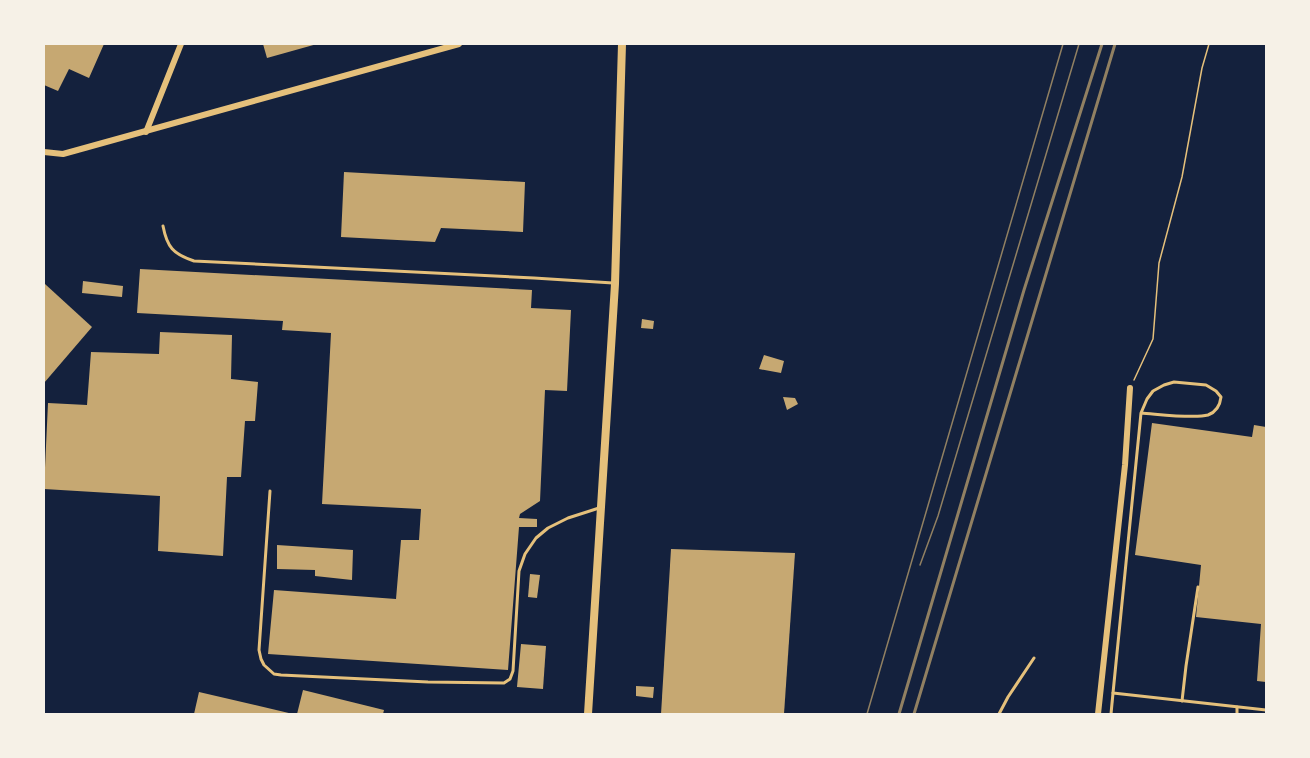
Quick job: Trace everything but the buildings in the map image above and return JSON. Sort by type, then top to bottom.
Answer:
[{"type":"street","points":[[146,132],[181,44]]},
{"type":"street","points":[[44,152],[63,154],[459,44]]},
{"type":"street","points":[[588,714],[615,284],[622,44]]},
{"type":"street","points":[[1098,714],[1125,465],[1130,388]]},
{"type":"lane","points":[[163,226],[166,240],[172,249],[181,257],[194,261],[615,284]]},
{"type":"lane","points":[[1111,714],[1141,413],[1153,391],[1174,382],[1206,385],[1221,397],[1219,407],[1206,415],[1141,413]]},
{"type":"lane","points":[[270,491],[260,626],[261,659],[274,674],[328,678],[504,683],[510,679],[513,671],[519,571],[525,554],[536,538],[548,528],[568,518],[600,508]]},
{"type":"lane","points":[[1182,701],[1198,587]]},
{"type":"lane","points":[[999,714],[1034,658]]},
{"type":"lane","points":[[1113,693],[1266,710]]},
{"type":"lane","points":[[1237,714],[1238,707]]},
{"type":"path","points":[[1130,388],[1153,339],[1159,262],[1182,177],[1202,68],[1209,44]]},
{"type":"tram line","points":[[867,714],[1063,44]]},
{"type":"tram line","points":[[920,565],[938,516],[1079,44]]},
{"type":"railway","points":[[899,714],[1024,290],[1102,44]]},
{"type":"railway","points":[[914,714],[1115,44]]}]
